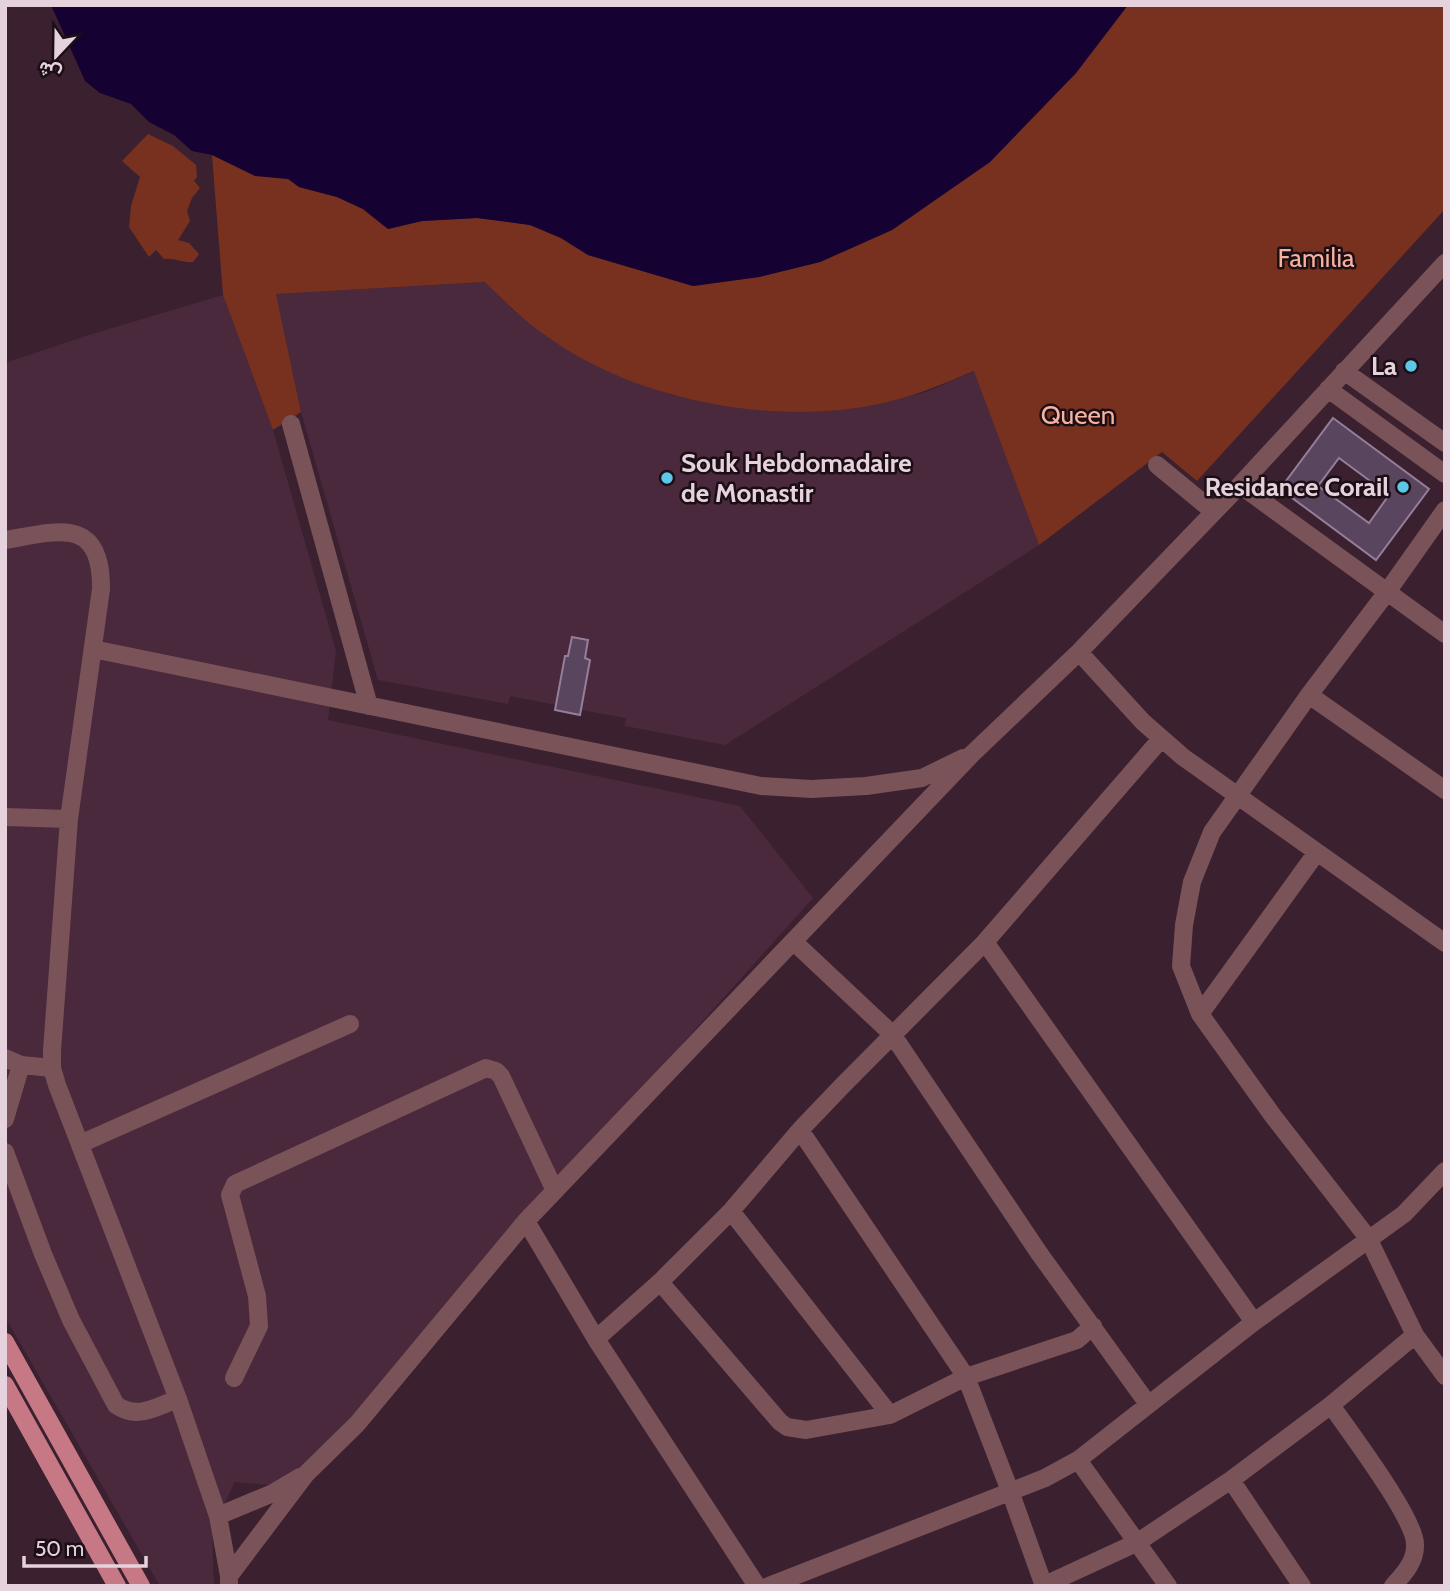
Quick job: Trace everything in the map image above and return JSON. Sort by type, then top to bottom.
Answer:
[{"type":"main road","points":[[5,1342],[141,1586]]},
{"type":"main road","points":[[5,1385],[117,1586]]},
{"type":"street","points":[[229,1581],[306,1474],[357,1424],[526,1222],[972,754],[1079,652],[1240,485],[1444,265]]},
{"type":"street","points":[[1344,371],[1445,443]]},
{"type":"street","points":[[1328,389],[1445,474]]},
{"type":"street","points":[[291,425],[369,706]]},
{"type":"street","points":[[1157,465],[1214,512]]},
{"type":"street","points":[[1240,485],[1445,634]]},
{"type":"street","points":[[1445,510],[1212,832],[1192,882],[1184,925],[1181,966],[1200,1014],[1273,1116],[1368,1238],[1415,1335],[1445,1376]]},
{"type":"street","points":[[5,540],[53,532],[72,533],[86,540],[96,551],[101,567],[101,589],[69,818],[52,1068],[178,1399],[218,1516],[229,1581]]},
{"type":"street","points":[[93,649],[761,786],[798,789],[866,786],[922,778],[972,754]]},
{"type":"street","points":[[1079,652],[1161,739],[1445,943]]},
{"type":"street","points":[[1309,695],[1445,790]]},
{"type":"street","points":[[596,1339],[660,1282],[732,1211],[800,1130],[985,942],[1161,739]]},
{"type":"street","points":[[5,817],[69,818]]},
{"type":"street","points":[[1200,1014],[1317,852]]},
{"type":"street","points":[[794,942],[892,1034],[1039,1253],[1148,1404]]},
{"type":"street","points":[[985,942],[1254,1322]]},
{"type":"street","points":[[80,1144],[350,1024]]},
{"type":"street","points":[[5,1119],[13,1061],[52,1068]]},
{"type":"street","points":[[234,1378],[258,1325],[257,1296],[230,1195],[235,1184],[486,1068],[501,1076],[555,1191]]},
{"type":"street","points":[[800,1130],[965,1377],[1044,1586],[1138,1542],[1231,1480],[1331,1405],[1415,1335]]},
{"type":"street","points":[[5,1152],[71,1320],[116,1405],[135,1414],[178,1399]]},
{"type":"street","points":[[769,1586],[1045,1478],[1078,1460],[1254,1322],[1404,1214],[1445,1171]]},
{"type":"street","points":[[732,1211],[890,1415]]},
{"type":"street","points":[[526,1222],[596,1339],[757,1586]]},
{"type":"street","points":[[660,1282],[780,1422],[787,1427],[806,1430],[890,1415],[965,1377],[1077,1340],[1093,1326]]},
{"type":"street","points":[[1331,1405],[1389,1490],[1415,1537],[1416,1546],[1410,1564],[1393,1586]]},
{"type":"street","points":[[1078,1460],[1168,1586]]},
{"type":"street","points":[[218,1516],[273,1493],[306,1474]]},
{"type":"street","points":[[1231,1480],[1302,1586]]},
{"type":"shaded area","points":[[51,5],[1128,5],[1076,73],[990,162],[892,230],[820,262],[759,277],[693,286],[588,255],[561,238],[530,225],[477,218],[422,221],[388,229],[363,209],[337,197],[299,187],[288,179],[255,176],[212,155],[192,151],[174,135],[149,122],[131,104],[100,93],[85,81]]},
{"type":"shaded area","name":"Souk Hebdomadaire de Monastir","points":[[486,282],[512,309],[550,339],[590,362],[672,395],[729,406],[784,411],[835,410],[879,404],[926,392],[975,371],[1039,545],[725,745],[625,726],[626,718],[581,710],[580,715],[555,710],[556,705],[510,696],[508,704],[378,680],[301,412],[276,294]]},
{"type":"shaded area","points":[[223,295],[273,430],[336,651],[328,720],[740,806],[813,898],[506,1241],[358,1421],[281,1486],[235,1482],[212,1529],[214,1586],[160,1586],[5,1317],[5,363]]},
{"type":"green space","points":[[1128,5],[1445,5],[1445,209],[1197,481],[1162,452],[1039,545],[974,371],[904,398],[838,410],[795,412],[708,403],[623,378],[584,360],[532,325],[485,282],[276,294],[301,412],[273,430],[223,295],[212,155],[255,175],[289,179],[299,187],[337,197],[363,209],[388,229],[422,221],[477,218],[530,225],[561,238],[588,255],[693,286],[759,277],[820,262],[892,230],[990,162],[1076,73]]},
{"type":"green space","points":[[148,134],[173,146],[196,165],[197,177],[194,181],[200,188],[187,211],[190,221],[178,240],[189,243],[199,254],[193,262],[164,259],[156,250],[149,257],[129,227],[131,206],[140,177],[122,161]]},
{"type":"building","name":"Residance Corail","points":[[1333,418],[1429,489],[1376,560],[1280,489]],"holes":[[[1339,458],[1389,495],[1369,523],[1318,486]]]},
{"type":"building","points":[[572,637],[588,640],[585,658],[590,660],[580,715],[555,710],[565,656],[568,656]]},
{"type":"place","name":"La","points":[[1411,366]]},
{"type":"place","name":"Souk Hebdomadaire de Monastir","points":[[667,478]]},
{"type":"place","name":"Residance Corail","points":[[1403,487]]},
{"type":"park label","name":"Familia","points":[[1316,258]]},
{"type":"park label","name":"Queen","points":[[1078,415]]}]
